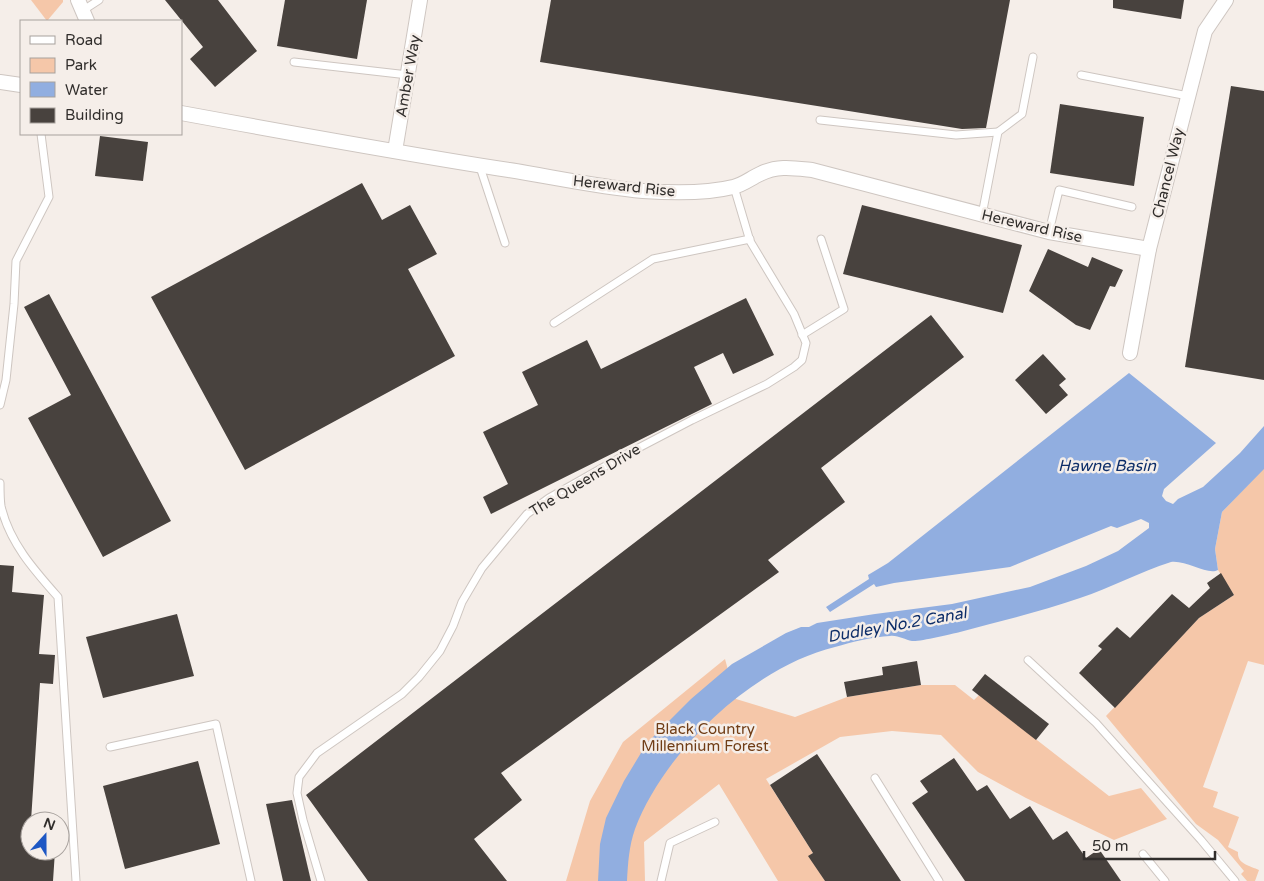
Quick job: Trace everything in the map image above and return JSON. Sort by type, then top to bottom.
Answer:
[{"type":"street","name":"Amber Way","points":[[395,151],[420,0]]},
{"type":"street","name":"Chancel Way","points":[[1130,353],[1149,248],[1205,30],[1226,0]]},
{"type":"street","points":[[0,82],[20,85]]},
{"type":"street","name":"Hereward Rise","points":[[182,113],[297,136],[330,139],[480,166],[642,190],[682,192],[734,187],[770,170],[786,167],[812,170],[1049,232],[1149,248]]},
{"type":"lane","points":[[82,11],[99,0]]},
{"type":"lane","points":[[820,120],[956,135],[998,132],[1022,114],[1033,57]]},
{"type":"lane","points":[[294,62],[408,75]]},
{"type":"lane","points":[[1081,75],[1188,96]]},
{"type":"lane","points":[[982,215],[998,132]]},
{"type":"lane","points":[[0,405],[6,380],[14,304],[16,261],[49,197],[41,135]]},
{"type":"lane","points":[[480,166],[505,243]]},
{"type":"lane","name":"The Queens Drive","points":[[321,881],[297,793],[300,778],[317,753],[402,694],[418,677],[440,651],[462,602],[482,568],[527,514],[549,498],[624,455],[767,384],[802,360],[806,343],[794,314],[750,239],[734,187]]},
{"type":"lane","points":[[1049,232],[1059,190],[1132,207]]},
{"type":"lane","points":[[554,323],[653,259],[750,239]]},
{"type":"lane","points":[[802,335],[844,309],[821,239]]},
{"type":"lane","points":[[0,483],[1,505],[11,533],[27,561],[58,596],[76,881]]},
{"type":"lane","points":[[1028,660],[1096,723],[1235,881]]},
{"type":"lane","points":[[110,747],[216,724],[249,880]]},
{"type":"lane","points":[[875,778],[938,881]]},
{"type":"lane","points":[[661,881],[670,843],[715,822]]},
{"type":"lane","points":[[1143,854],[1165,881]]},
{"type":"green space","points":[[31,0],[63,0],[63,2],[46,20]]},
{"type":"green space","points":[[1264,468],[1264,665],[1248,661],[1203,787],[1218,792],[1213,807],[1239,817],[1228,847],[1238,852],[1242,862],[1259,870],[1255,881],[1247,881],[1241,874],[1244,871],[1218,840],[1196,824],[1106,716],[1199,618],[1234,595],[1218,570],[1215,549],[1222,512]]},
{"type":"green space","name":"Black Country Millennium Forest","points":[[725,659],[736,699],[795,717],[847,697],[921,685],[955,685],[974,700],[979,695],[1109,796],[1141,788],[1167,819],[1114,840],[1026,798],[978,772],[941,735],[892,731],[840,737],[766,779],[813,853],[809,856],[825,881],[778,881],[719,784],[644,842],[645,881],[566,881],[590,801],[623,742]]},
{"type":"water","points":[[1129,373],[1216,443],[1164,489],[1162,496],[1166,501],[1173,504],[1178,499],[1203,487],[1240,453],[1264,426],[1264,469],[1222,512],[1215,549],[1218,570],[1209,571],[1184,563],[1171,562],[1065,603],[960,632],[916,641],[893,636],[876,637],[804,657],[773,673],[744,693],[716,716],[690,742],[667,770],[649,799],[635,829],[628,861],[627,881],[598,881],[600,844],[606,818],[624,781],[647,743],[691,699],[732,664],[786,633],[801,627],[875,614],[952,604],[1030,587],[1086,566],[1118,551],[1149,528],[1149,523],[1141,519],[1117,528],[1111,526],[1010,567],[876,587],[874,584],[830,612],[826,607],[869,579],[868,575],[888,563]]},
{"type":"building","points":[[165,0],[218,0],[257,51],[215,87],[190,59],[203,47]]},
{"type":"building","points":[[285,0],[367,0],[357,59],[277,46]]},
{"type":"building","points":[[551,0],[1010,0],[986,128],[962,129],[540,62]]},
{"type":"building","points":[[1113,0],[1184,0],[1181,19],[1113,8]]},
{"type":"building","points":[[1231,86],[1264,91],[1264,380],[1185,367]]},
{"type":"building","points":[[1060,104],[1144,117],[1134,186],[1050,173]]},
{"type":"building","points":[[100,136],[148,142],[143,181],[95,176]]},
{"type":"building","points":[[362,183],[382,220],[410,205],[437,254],[408,269],[455,356],[245,470],[151,297]]},
{"type":"building","points":[[862,205],[1022,245],[1003,313],[843,274]]},
{"type":"building","points":[[1048,249],[1088,267],[1092,257],[1123,270],[1115,287],[1110,286],[1090,330],[1076,325],[1029,291]]},
{"type":"building","points":[[49,294],[171,521],[103,557],[28,418],[71,395],[24,307]]},
{"type":"building","points":[[746,298],[774,355],[733,374],[723,353],[694,367],[712,404],[491,514],[483,497],[508,484],[483,432],[538,405],[522,372],[587,340],[601,369]]},
{"type":"building","points":[[931,315],[964,357],[821,468],[845,502],[768,560],[779,572],[501,773],[522,800],[474,839],[507,881],[368,881],[306,795]]},
{"type":"building","points":[[1043,354],[1066,379],[1059,385],[1068,395],[1046,414],[1015,380]]},
{"type":"building","points":[[0,565],[14,566],[12,592],[44,595],[39,654],[55,655],[53,684],[40,683],[32,811],[20,811],[20,861],[54,861],[53,881],[0,881]]},
{"type":"building","points":[[1221,573],[1234,595],[1199,618],[1115,708],[1079,673],[1102,649],[1098,646],[1117,627],[1130,638],[1172,594],[1189,608],[1210,588],[1207,583]]},
{"type":"building","points":[[177,614],[194,676],[103,698],[86,637]]},
{"type":"building","points":[[917,661],[921,685],[847,697],[844,682],[883,675],[882,667]]},
{"type":"building","points":[[985,674],[1049,724],[1036,740],[972,690]]},
{"type":"building","points":[[817,754],[901,881],[825,881],[808,856],[813,853],[770,785]]},
{"type":"building","points":[[954,758],[977,791],[987,785],[1010,819],[1030,806],[1053,840],[1067,831],[1086,858],[1099,849],[1121,881],[965,881],[912,803],[928,792],[920,781]]},
{"type":"building","points":[[198,761],[220,844],[125,869],[103,786]]},
{"type":"building","points":[[292,800],[311,881],[283,881],[266,804]]},
{"type":"water label","name":"Hawne Basin","points":[[1107,466]]},
{"type":"water label","name":"Dudley No.2 Canal","points":[[897,625]]}]
